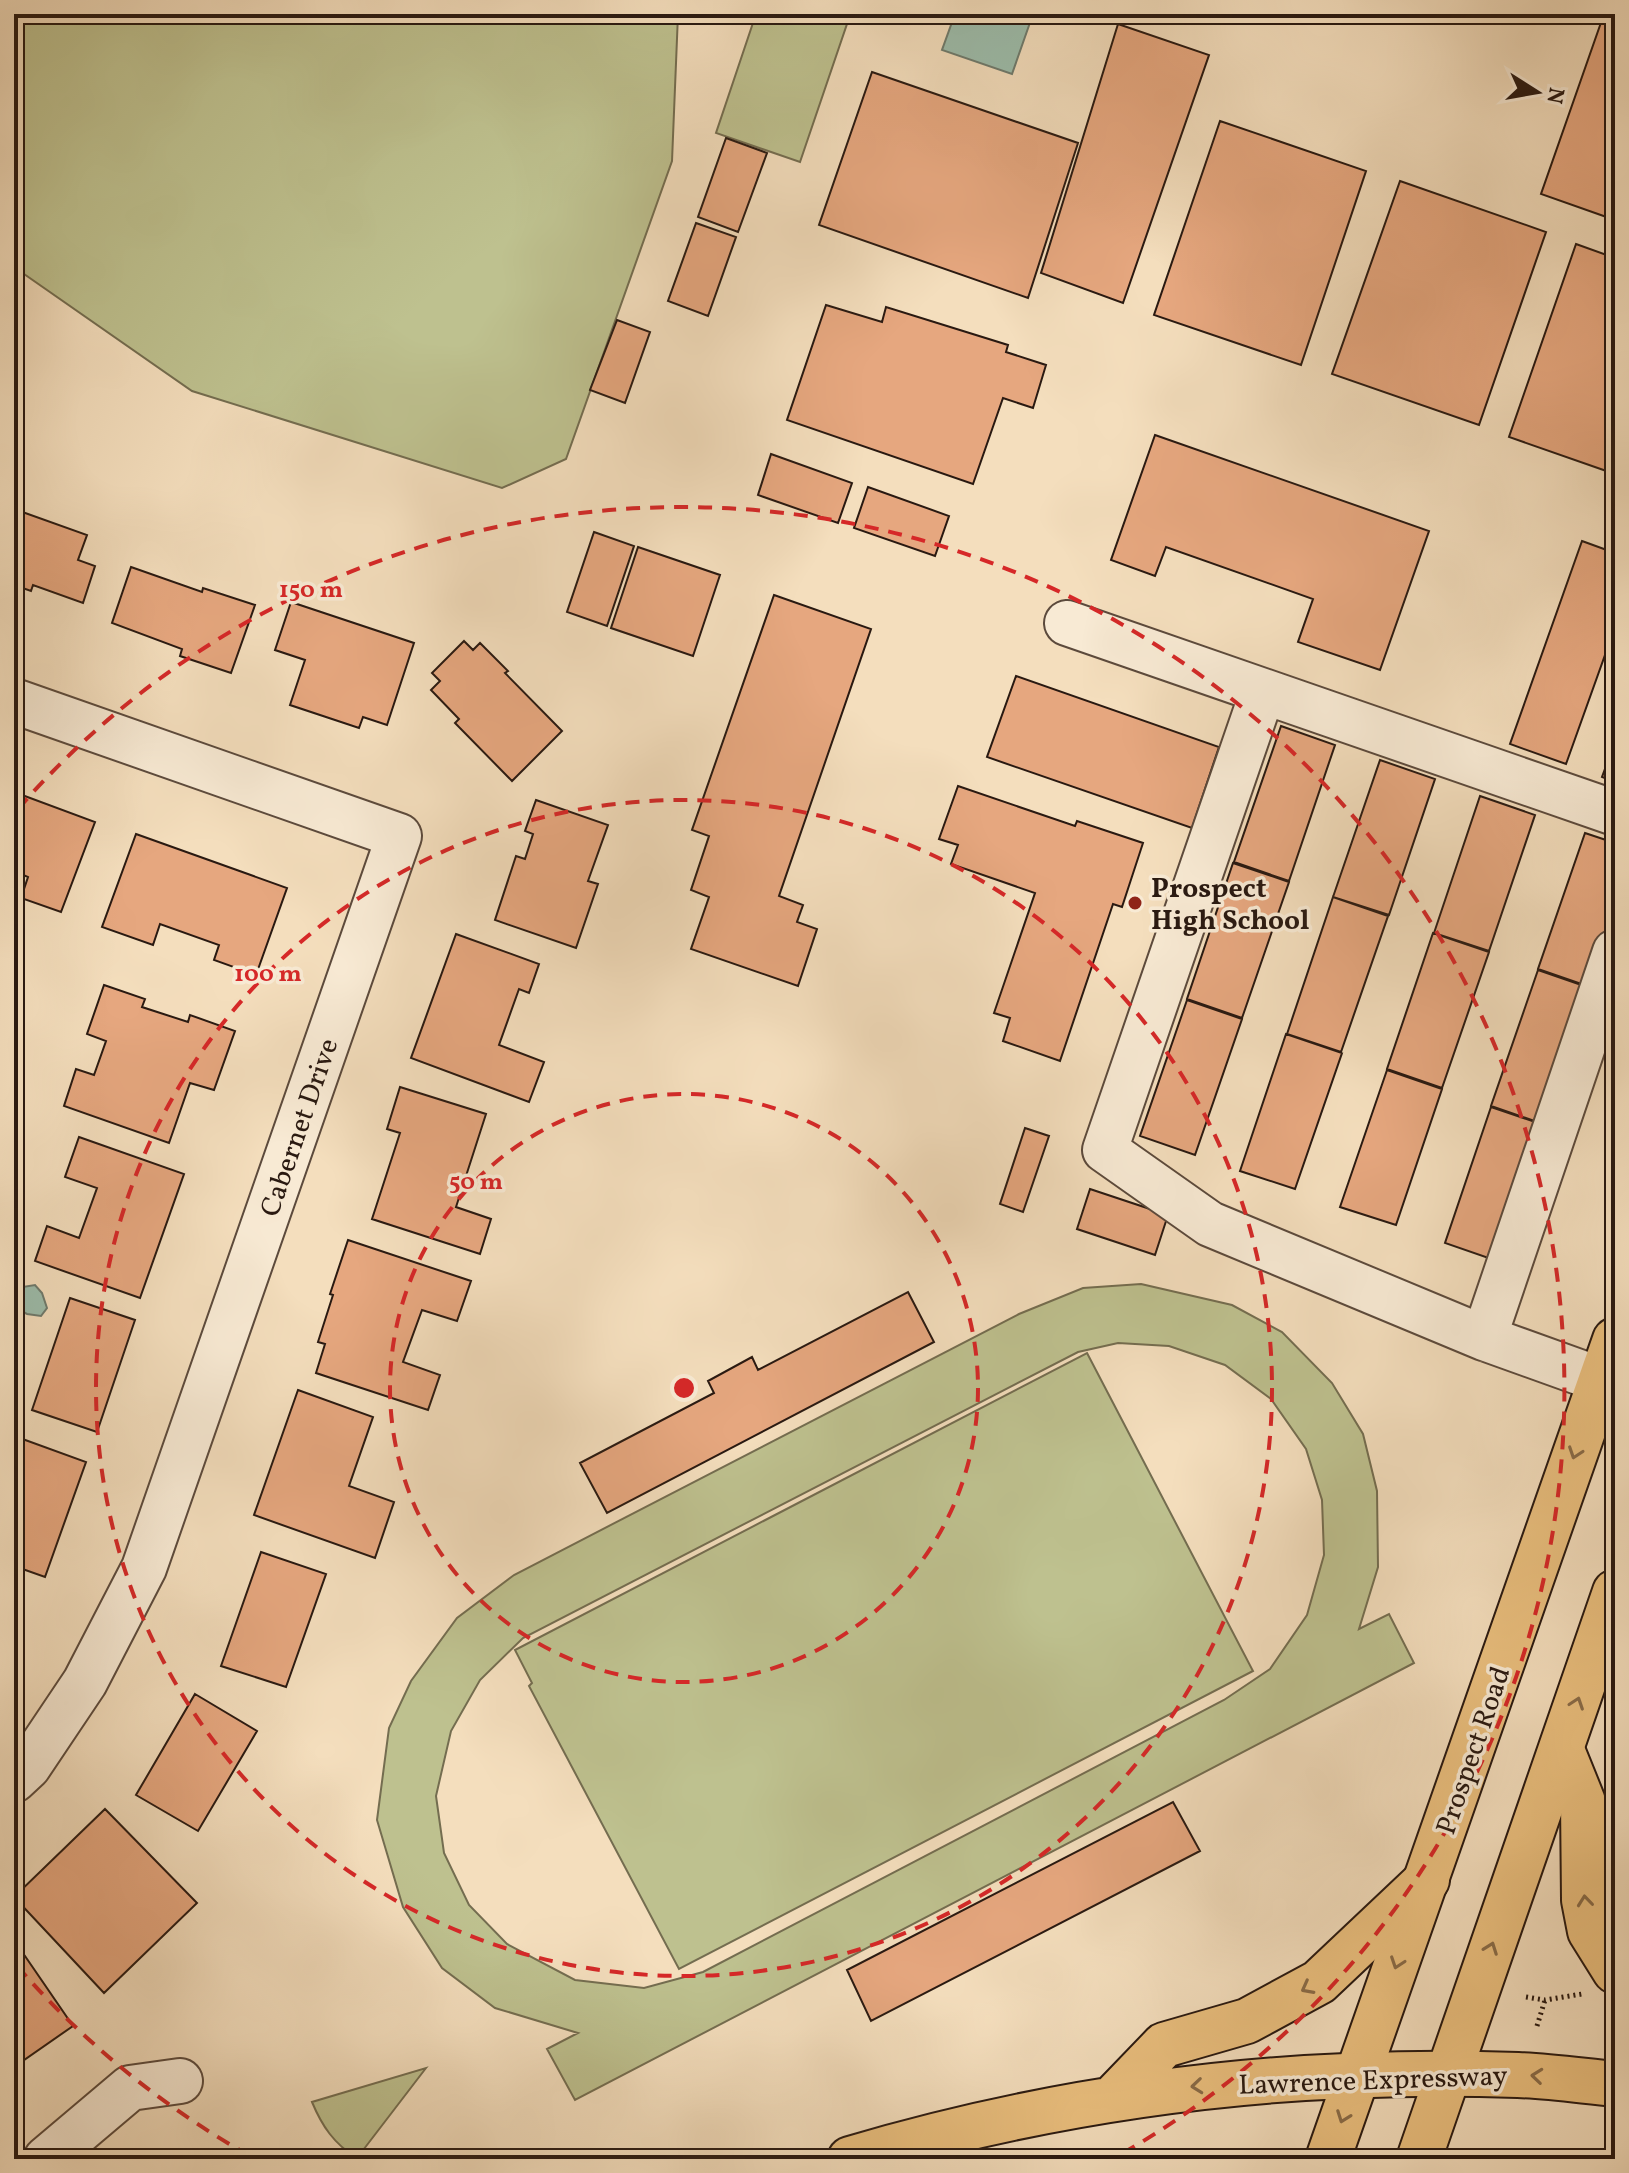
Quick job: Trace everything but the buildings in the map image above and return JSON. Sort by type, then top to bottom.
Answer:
[{"type":"main road","name":"Prospect Road","points":[[1328,2159],[1608,1360]]},
{"type":"main road","points":[[1419,2159],[1615,1592]]},
{"type":"main road","points":[[1562,1750],[1583,1802],[1584,1900],[1602,1981]]},
{"type":"main road","points":[[1114,2097],[1164,2045],[1247,2021],[1319,1982],[1427,1880]]},
{"type":"main road","name":"Lawrence Expressway","points":[[850,2159],[918,2139],[1114,2097],[1299,2076],[1520,2075],[1615,2084]]},
{"type":"street","points":[[1067,623],[1615,813]]},
{"type":"street","points":[[1263,691],[1105,1150],[1210,1224],[1484,1338],[1608,1360]]},
{"type":"street","name":"Cabernet Drive","points":[[14,701],[399,836],[144,1568],[85,1682],[28,1767],[14,1780]]},
{"type":"street","points":[[1484,1338],[1615,952]]},
{"type":"street","points":[[46,2159],[130,2088],[180,2081]]},
{"type":"path","points":[[1526,1997],[1545,2000],[1579,1996],[1602,1981]]},
{"type":"path","points":[[1537,2026],[1545,2000]]},
{"type":"green space","points":[[14,14],[678,14],[672,161],[566,459],[502,488],[192,391],[14,267]]},
{"type":"green space","points":[[756,14],[838,14],[849,18],[800,162],[716,133]]},
{"type":"green space","points":[[1141,1284],[1232,1305],[1282,1332],[1332,1383],[1363,1434],[1377,1491],[1378,1567],[1359,1629],[1389,1614],[1414,1663],[575,2100],[547,2049],[578,2033],[495,2008],[442,1968],[403,1907],[377,1820],[389,1728],[411,1681],[457,1618],[514,1575],[1019,1314],[1083,1288]],"holes":[[[1118,1343],[1169,1346],[1225,1365],[1271,1399],[1306,1449],[1322,1500],[1324,1555],[1307,1615],[1270,1669],[1224,1700],[703,1972],[644,1988],[575,1980],[507,1944],[469,1905],[444,1853],[436,1796],[451,1731],[480,1680],[523,1638],[1078,1352]]]},
{"type":"green space","points":[[1087,1353],[1253,1671],[679,1969],[529,1686],[532,1683],[515,1650]]},
{"type":"green space","points":[[426,2068],[357,2158],[330,2134],[312,2102]]},
{"type":"shaded area","points":[[955,14],[1033,14],[1012,74],[942,50]]},
{"type":"shaded area","points":[[14,1280],[23,1287],[35,1285],[42,1293],[47,1308],[41,1316],[27,1314],[14,1307]]},
{"type":"place","name":"Prospect High School","points":[[1135,903]]}]
